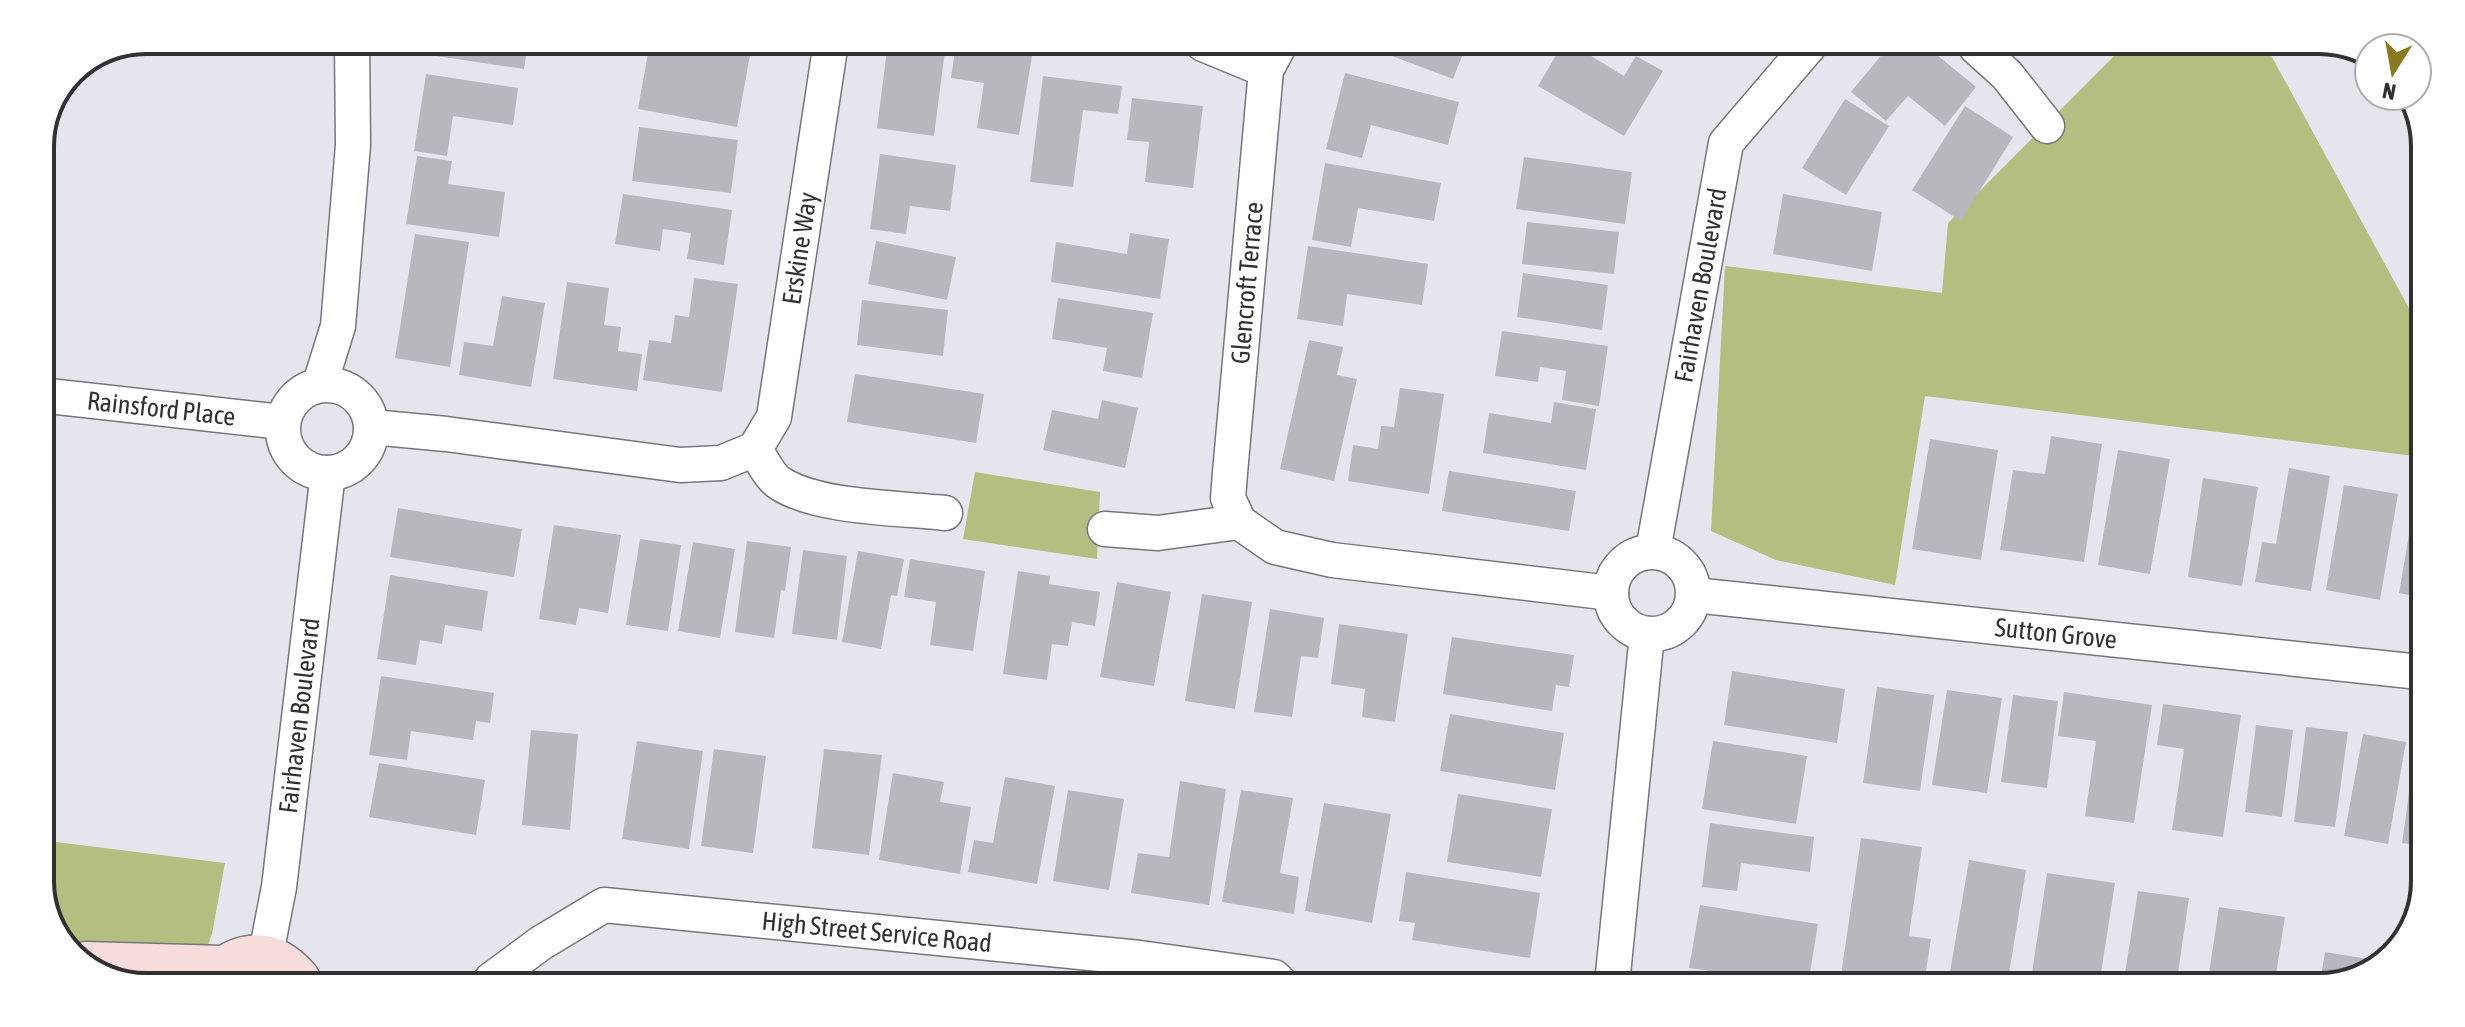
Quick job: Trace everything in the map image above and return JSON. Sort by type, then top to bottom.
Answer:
[{"type":"main road","points":[[109,965],[248,973]]},
{"type":"street","points":[[320,384],[338,326],[353,145],[352,54]]},
{"type":"street","name":"Erskine Way","points":[[755,449],[774,417],[829,54]]},
{"type":"street","name":"Fairhaven Boulevard","points":[[1653,551],[1726,143],[1802,54]]},
{"type":"street","points":[[1984,54],[2007,75],[2047,126]]},
{"type":"street","name":"Glencroft Terrace","points":[[1239,522],[1228,498],[1273,57]]},
{"type":"street","points":[[320,384],[335,385],[350,391],[362,401],[372,427],[362,457],[343,471],[328,473],[312,471],[299,464],[289,453],[283,439],[282,422],[287,407],[297,395],[320,384]]},
{"type":"street","name":"Rainsford Place","points":[[54,397],[282,422]]},
{"type":"street","points":[[372,427],[680,465],[721,463],[755,449],[779,483],[803,492],[832,501],[945,513]]},
{"type":"street","name":"Fairhaven Boulevard","points":[[266,973],[328,473]]},
{"type":"street","points":[[1105,529],[1158,533],[1239,522],[1275,547],[1332,560],[1611,593]]},
{"type":"street","points":[[1653,551],[1666,553],[1678,560],[1693,581],[1694,595],[1690,611],[1680,625],[1665,633],[1647,634],[1636,631],[1617,616],[1611,593],[1614,576],[1623,563],[1653,551]]},
{"type":"street","name":"Sutton Grove","points":[[1694,595],[2411,671]]},
{"type":"street","points":[[1613,973],[1647,634]]},
{"type":"street","name":"High Street Service Road","points":[[500,973],[541,943],[604,905],[1140,958],[1246,973]]},
{"type":"green space","points":[[2116,54],[2270,54],[2411,312],[2411,456],[1925,396],[1895,585],[1776,560],[1711,531],[1725,266],[1942,293],[1948,223]]},
{"type":"green space","points":[[975,472],[1100,492],[1097,559],[963,539]]},
{"type":"green space","points":[[54,842],[225,863],[212,934],[197,973],[128,971],[100,961],[73,937],[61,916],[54,887]]},
{"type":"building","points":[[423,54],[526,54],[524,69]]},
{"type":"building","points":[[648,54],[750,55],[737,127],[638,109]]},
{"type":"building","points":[[887,54],[945,54],[934,136],[877,128]]},
{"type":"building","points":[[954,54],[1032,54],[1019,135],[977,128],[984,83],[951,78]]},
{"type":"building","points":[[1387,54],[1463,54],[1453,79]]},
{"type":"building","points":[[1557,54],[1588,54],[1624,76],[1636,56],[1663,71],[1624,136],[1538,86]]},
{"type":"building","points":[[1882,54],[1936,54],[1976,87],[1945,126],[1908,96],[1886,121],[1851,92]]},
{"type":"building","points":[[1345,73],[1459,102],[1448,145],[1371,125],[1362,158],[1326,149]]},
{"type":"building","points":[[426,74],[518,88],[513,125],[453,116],[447,156],[414,151]]},
{"type":"building","points":[[1043,76],[1122,86],[1118,114],[1083,110],[1073,187],[1030,182]]},
{"type":"building","points":[[1132,98],[1203,106],[1193,188],[1145,182],[1149,142],[1127,140]]},
{"type":"building","points":[[1845,99],[1889,126],[1846,195],[1802,168]]},
{"type":"building","points":[[1965,106],[2013,137],[1961,221],[1912,190]]},
{"type":"building","points":[[639,127],[738,140],[731,193],[632,181]]},
{"type":"building","points":[[880,154],[956,165],[950,211],[910,206],[906,234],[870,229]]},
{"type":"building","points":[[417,156],[452,161],[448,184],[505,192],[499,237],[406,224]]},
{"type":"building","points":[[1524,157],[1632,172],[1625,224],[1516,209]]},
{"type":"building","points":[[1325,163],[1441,183],[1434,221],[1358,208],[1351,247],[1312,240]]},
{"type":"building","points":[[623,194],[732,210],[724,265],[687,259],[691,233],[663,229],[660,251],[615,244]]},
{"type":"building","points":[[1783,194],[1882,212],[1872,271],[1773,254]]},
{"type":"building","points":[[1527,222],[1619,232],[1614,274],[1522,264]]},
{"type":"building","points":[[1130,233],[1169,239],[1160,299],[1051,282],[1056,242],[1127,254]]},
{"type":"building","points":[[415,234],[469,242],[450,367],[395,358]]},
{"type":"building","points":[[876,241],[956,257],[947,300],[868,284]]},
{"type":"building","points":[[1308,246],[1428,264],[1422,305],[1347,294],[1343,326],[1297,319]]},
{"type":"building","points":[[1523,273],[1608,285],[1602,330],[1517,317]]},
{"type":"building","points":[[694,278],[738,284],[722,392],[643,380],[649,340],[671,343],[675,315],[689,317]]},
{"type":"building","points":[[567,282],[609,288],[604,325],[621,327],[618,351],[642,354],[637,391],[553,379]]},
{"type":"building","points":[[502,296],[545,303],[531,387],[459,375],[464,342],[493,346]]},
{"type":"building","points":[[1058,298],[1153,313],[1142,378],[1103,371],[1107,348],[1052,339]]},
{"type":"building","points":[[862,300],[948,310],[943,356],[857,345]]},
{"type":"building","points":[[1502,331],[1608,346],[1599,406],[1562,400],[1566,371],[1540,367],[1538,382],[1495,376]]},
{"type":"building","points":[[1309,340],[1343,347],[1337,375],[1357,379],[1334,481],[1280,469]]},
{"type":"building","points":[[855,374],[984,394],[976,443],[847,422]]},
{"type":"building","points":[[1400,388],[1444,394],[1429,494],[1348,481],[1353,445],[1378,449],[1381,426],[1394,427]]},
{"type":"building","points":[[1102,400],[1138,408],[1125,468],[1043,450],[1052,410],[1098,419]]},
{"type":"building","points":[[1554,402],[1596,409],[1586,470],[1483,453],[1489,413],[1551,423]]},
{"type":"building","points":[[2051,436],[2102,444],[2084,562],[2000,550],[2013,470],[2045,474]]},
{"type":"building","points":[[1930,439],[1998,450],[1981,560],[1912,549]]},
{"type":"building","points":[[2118,450],[2170,459],[2150,574],[2098,565]]},
{"type":"building","points":[[2289,468],[2330,476],[2311,591],[2255,582],[2262,542],[2276,544]]},
{"type":"building","points":[[1449,471],[1576,491],[1569,531],[1442,511]]},
{"type":"building","points":[[2203,478],[2258,487],[2242,586],[2188,577]]},
{"type":"building","points":[[2344,485],[2398,494],[2380,600],[2326,590]]},
{"type":"building","points":[[398,508],[522,529],[514,577],[390,557]]},
{"type":"building","points":[[2411,523],[2411,595],[2399,593]]},
{"type":"building","points":[[554,525],[621,535],[608,613],[579,608],[576,625],[539,619]]},
{"type":"building","points":[[640,539],[681,545],[668,631],[626,625]]},
{"type":"building","points":[[747,541],[791,547],[774,638],[735,632]]},
{"type":"building","points":[[693,542],[735,549],[720,638],[678,631]]},
{"type":"building","points":[[803,550],[847,556],[837,640],[792,634]]},
{"type":"building","points":[[858,551],[904,559],[897,596],[891,595],[881,649],[842,642]]},
{"type":"building","points":[[910,559],[985,571],[973,651],[930,645],[936,602],[904,597]]},
{"type":"building","points":[[1018,571],[1050,576],[1049,584],[1100,592],[1095,626],[1072,622],[1068,646],[1052,644],[1047,680],[1003,674]]},
{"type":"building","points":[[390,575],[488,591],[482,631],[445,625],[442,644],[420,640],[416,665],[377,659]]},
{"type":"building","points":[[1117,582],[1171,592],[1154,686],[1100,677]]},
{"type":"building","points":[[1202,594],[1252,602],[1235,709],[1185,701]]},
{"type":"building","points":[[1270,609],[1324,618],[1318,658],[1301,656],[1292,717],[1254,712]]},
{"type":"building","points":[[1339,624],[1408,634],[1395,722],[1362,717],[1365,689],[1331,684]]},
{"type":"building","points":[[1452,637],[1574,655],[1569,687],[1556,685],[1552,711],[1443,694]]},
{"type":"building","points":[[1732,671],[1845,689],[1837,743],[1724,725]]},
{"type":"building","points":[[381,676],[494,693],[490,723],[476,721],[473,740],[411,731],[407,760],[369,755]]},
{"type":"building","points":[[1877,687],[1934,695],[1920,791],[1863,783]]},
{"type":"building","points":[[1947,690],[2002,698],[1987,793],[1932,785]]},
{"type":"building","points":[[2064,692],[2152,705],[2134,823],[2085,816],[2096,741],[2058,736]]},
{"type":"building","points":[[2013,695],[2058,701],[2047,788],[2001,782]]},
{"type":"building","points":[[2163,704],[2241,715],[2223,837],[2172,830],[2184,749],[2157,745]]},
{"type":"building","points":[[1450,714],[1564,733],[1555,790],[1440,771]]},
{"type":"building","points":[[2256,725],[2293,730],[2282,817],[2245,812]]},
{"type":"building","points":[[2306,727],[2348,732],[2335,827],[2294,822]]},
{"type":"building","points":[[531,730],[578,734],[570,830],[522,825]]},
{"type":"building","points":[[2363,734],[2406,742],[2388,844],[2344,836]]},
{"type":"building","points":[[637,741],[703,751],[689,849],[622,839]]},
{"type":"building","points":[[1713,741],[1807,756],[1796,824],[1702,809]]},
{"type":"building","points":[[714,749],[766,756],[753,853],[701,846]]},
{"type":"building","points":[[824,749],[882,755],[869,855],[812,848]]},
{"type":"building","points":[[379,763],[485,780],[476,835],[369,817]]},
{"type":"building","points":[[893,773],[944,782],[940,802],[971,807],[960,874],[879,860]]},
{"type":"building","points":[[1005,777],[1055,786],[1037,884],[968,872],[974,840],[993,843]]},
{"type":"building","points":[[2411,779],[2411,844],[2402,843]]},
{"type":"building","points":[[1180,781],[1226,789],[1209,905],[1131,893],[1138,853],[1169,857]]},
{"type":"building","points":[[1068,790],[1124,799],[1109,890],[1053,881]]},
{"type":"building","points":[[1241,790],[1293,798],[1280,873],[1299,877],[1294,914],[1222,902]]},
{"type":"building","points":[[1458,794],[1552,809],[1541,877],[1447,862]]},
{"type":"building","points":[[1324,803],[1391,814],[1372,923],[1305,911]]},
{"type":"building","points":[[1710,823],[1814,837],[1810,872],[1741,863],[1737,891],[1702,887]]},
{"type":"building","points":[[1861,838],[1922,847],[1909,936],[1931,939],[1926,973],[1841,973]]},
{"type":"building","points":[[1969,860],[2026,870],[2009,973],[1950,973]]},
{"type":"building","points":[[1406,872],[1540,893],[1530,958],[1412,940],[1415,923],[1399,921]]},
{"type":"building","points":[[2047,873],[2115,883],[2101,973],[2032,973]]},
{"type":"building","points":[[2138,891],[2189,898],[2178,973],[2125,973]]},
{"type":"building","points":[[1700,905],[1818,924],[1810,973],[1724,973],[1689,968]]},
{"type":"building","points":[[2219,907],[2285,917],[2276,973],[2209,973]]},
{"type":"building","points":[[2325,952],[2368,959],[2343,970],[2321,973]]}]
